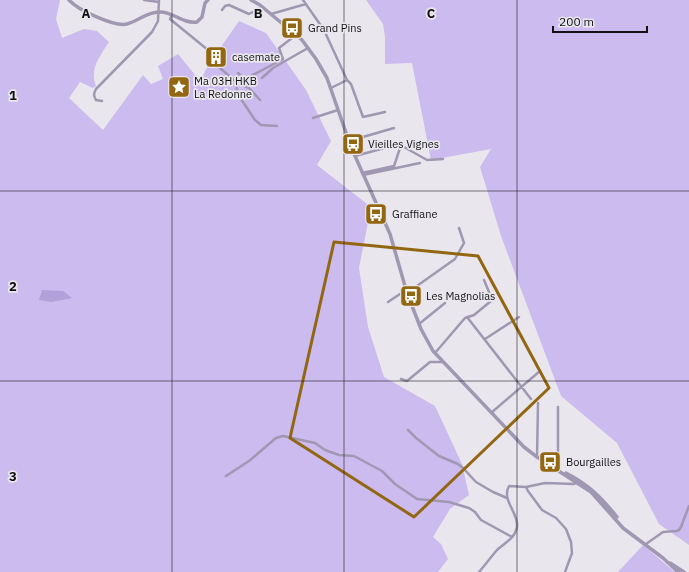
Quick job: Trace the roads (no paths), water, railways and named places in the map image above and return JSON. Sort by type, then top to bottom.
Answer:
[{"type":"street","points":[[69,0],[74,5],[84,10],[109,22],[119,24],[128,23],[151,13],[158,12],[172,14],[183,20],[196,22],[202,17],[204,7],[208,0]]},
{"type":"street","points":[[102,101],[96,100],[94,96],[96,89],[152,32],[157,24],[159,1],[144,0]]},
{"type":"street","points":[[251,0],[263,7],[296,35],[308,47],[320,66],[331,88],[354,156],[390,234],[406,291],[419,324],[435,353],[522,445],[537,457],[578,481],[591,492],[623,528],[646,544],[678,572]]},
{"type":"street","points":[[303,0],[324,30],[351,84],[362,117],[384,112]]},
{"type":"street","points":[[271,14],[306,4]]},
{"type":"street","points":[[222,10],[225,6],[229,5],[249,14],[263,7]]},
{"type":"street","points":[[172,14],[170,19],[208,50],[220,68],[236,82],[249,88],[260,100]]},
{"type":"street","points":[[238,73],[244,79],[283,59],[279,48],[296,35]]},
{"type":"street","points":[[262,78],[272,68],[308,47]]},
{"type":"street","points":[[331,88],[348,80]]},
{"type":"street","points":[[236,82],[237,93],[255,120],[261,125],[277,126]]},
{"type":"street","points":[[313,118],[338,110]]},
{"type":"street","points":[[349,141],[394,128]]},
{"type":"street","points":[[354,156],[396,145]]},
{"type":"street","points":[[362,174],[394,166],[400,148],[404,147],[427,160],[443,159]]},
{"type":"street","points":[[362,174],[420,163]]},
{"type":"street","points":[[388,302],[455,259],[464,243],[459,228]]},
{"type":"street","points":[[435,353],[463,320],[474,315],[491,301],[492,298],[484,280]]},
{"type":"street","points":[[419,324],[445,303]]},
{"type":"street","points":[[467,317],[520,387],[531,399]]},
{"type":"street","points":[[485,339],[519,317]]},
{"type":"street","points":[[401,379],[407,381],[430,362],[443,362]]},
{"type":"street","points":[[491,413],[540,371]]},
{"type":"street","points":[[537,457],[538,403]]},
{"type":"street","points":[[558,407],[559,470]]},
{"type":"street","points":[[408,430],[439,456],[458,464],[476,482],[507,498]]},
{"type":"street","points":[[226,476],[249,461],[276,438],[283,436],[315,443],[325,450],[339,455],[354,456],[382,471],[395,484],[417,499],[450,502],[469,508],[475,512],[481,520],[512,537]]},
{"type":"street","points":[[479,572],[500,548],[506,544],[516,529],[517,522],[507,498],[507,490],[509,486],[526,487],[542,483],[574,484],[578,481]]},
{"type":"street","points":[[526,487],[542,510],[556,518],[566,529],[571,542],[572,553],[565,572]]},
{"type":"street","points":[[646,544],[663,532],[679,530],[689,506]]},
{"type":"street","points":[[663,558],[684,572]]},
{"type":"place","name":"Grand Pins","points":[[292,28]]},
{"type":"place","name":"casemate","points":[[216,57]]},
{"type":"place","name":"Ma 03H HKB La Redonne","points":[[179,87]]},
{"type":"place","name":"Vieilles Vignes","points":[[353,144]]},
{"type":"place","name":"Graffiane","points":[[376,214]]},
{"type":"place","name":"Les Magnolias","points":[[411,296]]},
{"type":"place","name":"Bourgailles","points":[[550,462]]}]
